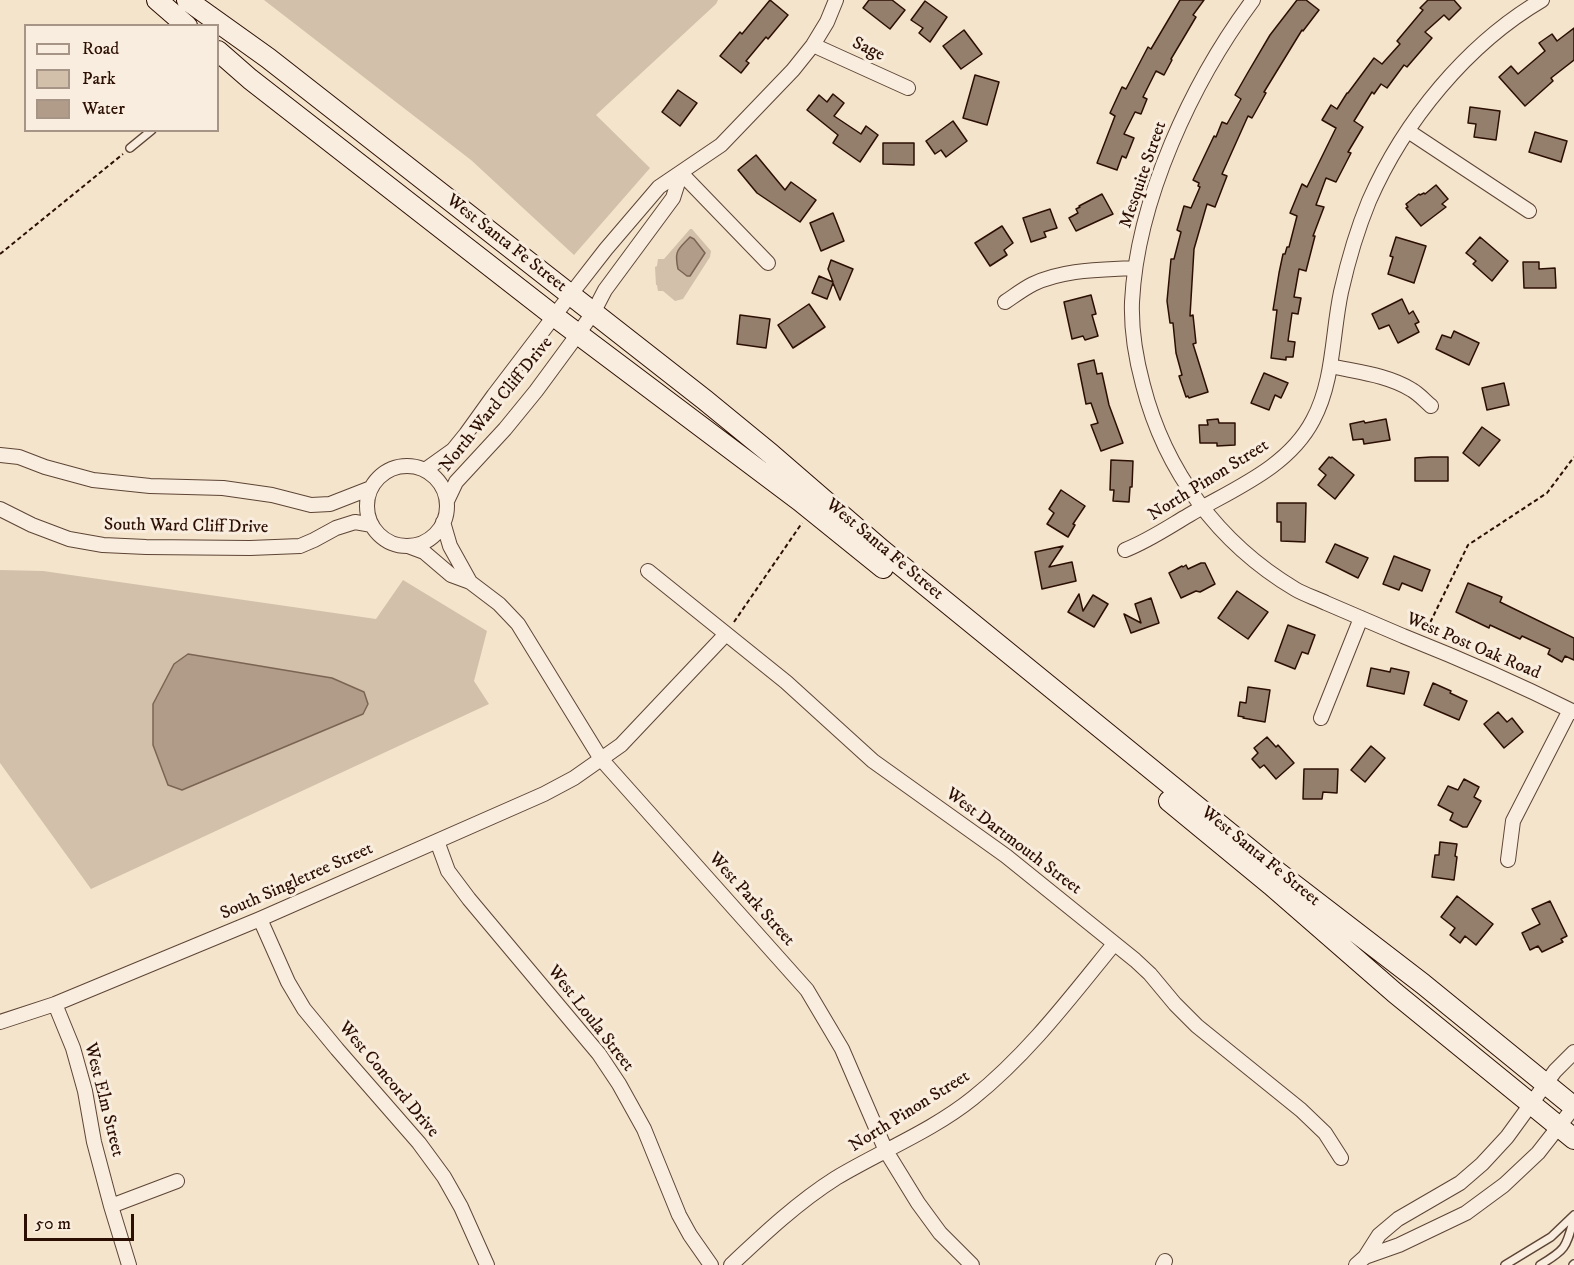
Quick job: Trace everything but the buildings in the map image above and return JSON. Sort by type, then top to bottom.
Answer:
[{"type":"street","points":[[157,0],[185,24]]},
{"type":"street","name":"West Santa Fe Street","points":[[187,0],[268,58],[705,400],[882,550],[1280,874],[1423,984],[1574,1107]]},
{"type":"street","name":"North Ward Cliff Drive","points":[[425,470],[453,450],[606,249],[659,187],[721,145],[793,70],[813,45],[827,22],[836,0]]},
{"type":"street","name":"Mesquite Street","points":[[1203,508],[1189,491],[1173,464],[1147,402],[1134,344],[1132,304],[1144,222],[1168,152],[1190,104],[1215,59],[1253,0]]},
{"type":"street","name":"North Pinon Street","points":[[1125,550],[1146,541],[1265,471],[1284,457],[1298,442],[1313,421],[1323,397],[1341,295],[1358,231],[1389,160],[1432,96],[1468,58],[1542,0]]},
{"type":"street","name":"Sage","points":[[813,45],[908,88]]},
{"type":"street","name":"West Santa Fe Street","points":[[219,52],[259,86],[554,316],[811,510],[1271,885],[1395,993],[1574,1140]]},
{"type":"street","points":[[1408,131],[1529,211]]},
{"type":"street","points":[[681,173],[768,263]]},
{"type":"street","name":"North Ward Cliff Drive","points":[[447,501],[456,482],[505,429],[578,334],[605,290],[673,198],[681,173]]},
{"type":"street","points":[[1005,302],[1031,285],[1053,276],[1094,270],[1136,268]]},
{"type":"street","points":[[1330,366],[1379,376],[1399,383],[1414,391],[1431,406]]},
{"type":"street","name":"South Ward Cliff Drive","points":[[0,455],[19,457],[93,480],[150,486],[223,488],[272,495],[311,505],[330,504],[371,488],[388,470],[400,466],[413,466],[425,470]]},
{"type":"street","points":[[371,488],[367,500],[367,513],[380,536],[392,543],[408,546],[419,544],[432,538],[441,527],[446,514],[447,501],[443,487],[425,470]]},
{"type":"street","name":"West Post Oak Road","points":[[1203,508],[1226,535],[1264,568],[1297,590],[1485,669],[1572,711],[1513,821],[1508,860]]},
{"type":"street","name":"South Ward Cliff Drive","points":[[0,509],[33,525],[69,538],[104,544],[146,547],[300,546],[336,528],[355,522],[372,525]]},
{"type":"street","name":"West Park Street","points":[[443,522],[450,546],[470,582]]},
{"type":"street","name":"West Park Street","points":[[408,546],[424,552],[451,575],[470,582],[499,604],[518,624],[601,759],[807,990],[842,1049],[886,1151],[918,1203],[940,1233],[972,1265]]},
{"type":"street","name":"West Dartmouth Street","points":[[648,571],[786,682],[873,761],[1006,856],[1135,960],[1197,1026],[1325,1133],[1341,1158]]},
{"type":"street","points":[[1321,718],[1361,618]]},
{"type":"street","name":"South Singletree Street","points":[[0,1022],[55,1004],[260,919],[544,794],[574,778],[621,745],[726,634]]},
{"type":"street","name":"West Loula Street","points":[[437,841],[448,871],[599,1054],[619,1084],[644,1129],[679,1215],[711,1265]]},
{"type":"street","name":"West Concord Drive","points":[[260,919],[288,982],[304,1009],[419,1143],[444,1177],[461,1207],[487,1265]]},
{"type":"street","name":"North Pinon Street","points":[[731,1265],[796,1207],[836,1179],[934,1124],[997,1078],[1042,1033],[1114,944]]},
{"type":"street","name":"West Elm Street","points":[[55,1004],[73,1048],[85,1091],[94,1142],[129,1265]]},
{"type":"street","points":[[1365,1262],[1379,1235],[1398,1220],[1460,1183],[1482,1164],[1507,1137],[1555,1071],[1574,1052]]},
{"type":"street","points":[[1365,1262],[1466,1213],[1504,1185],[1538,1153],[1574,1107]]},
{"type":"street","points":[[111,1206],[177,1181]]},
{"type":"lane","points":[[130,148],[150,132]]},
{"type":"lane","points":[[1505,1265],[1551,1237],[1574,1216]]},
{"type":"lane","points":[[1540,1265],[1559,1254],[1566,1245],[1574,1216]]},
{"type":"path","points":[[0,254],[130,148]]},
{"type":"path","points":[[1420,643],[1468,545],[1547,493],[1574,457]]},
{"type":"path","points":[[726,634],[811,510]]},
{"type":"green space","points":[[264,0],[718,0],[596,115],[650,168],[574,255],[471,160]]},
{"type":"green space","points":[[690,229],[711,251],[710,257],[683,299],[675,301],[663,291],[658,291],[655,267],[658,259],[664,259]]},
{"type":"green space","points":[[0,570],[43,571],[376,619],[403,580],[487,631],[474,681],[489,704],[91,889],[0,763]],"holes":[[[153,704],[368,704],[363,714],[182,790],[168,785],[153,745]]]},
{"type":"water","points":[[690,237],[705,253],[690,276],[687,276],[678,269],[676,258],[680,248]]},
{"type":"water","points":[[188,654],[332,678],[364,692],[368,704],[363,714],[182,790],[168,785],[153,745],[153,704],[174,664]]}]
